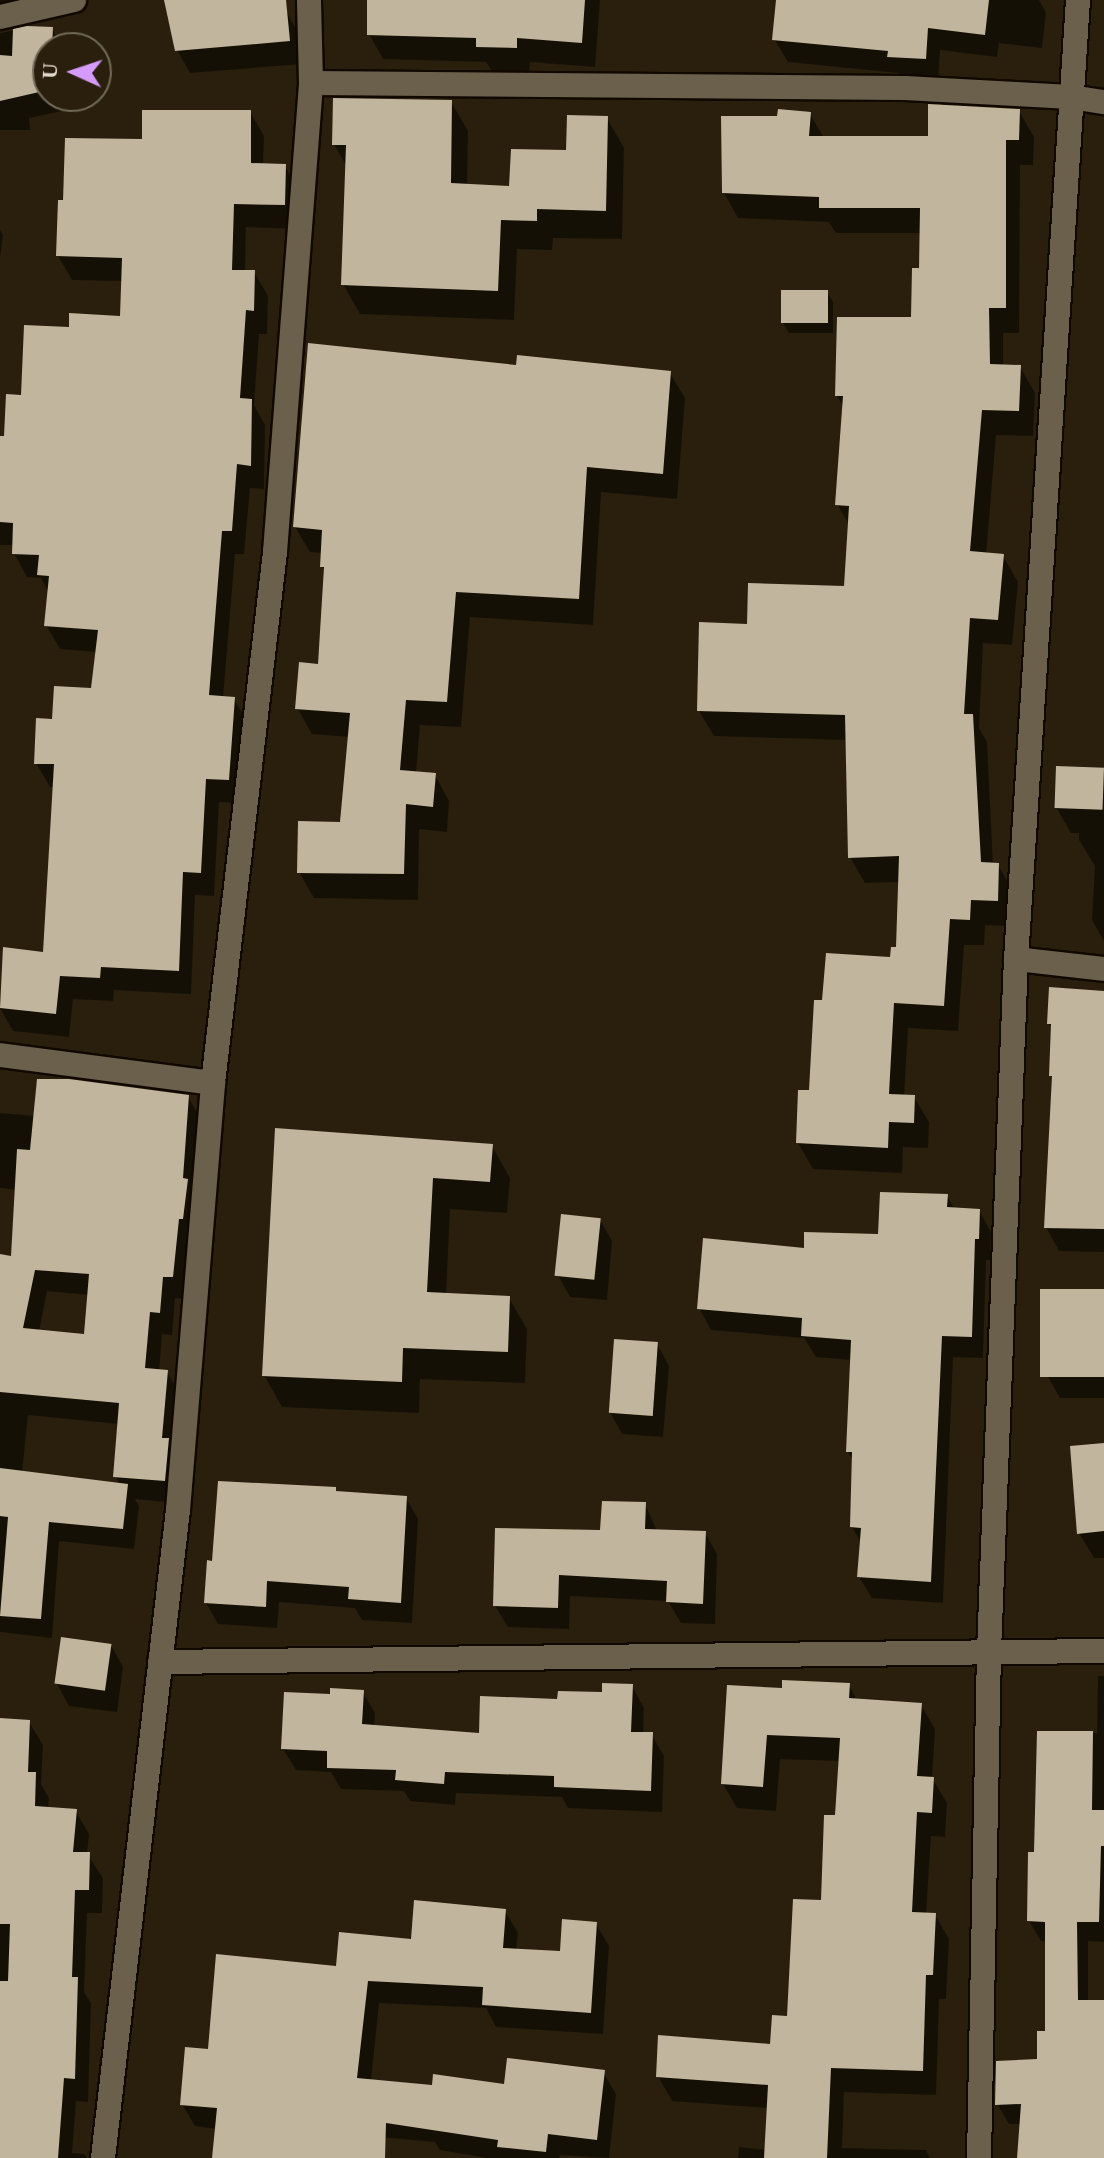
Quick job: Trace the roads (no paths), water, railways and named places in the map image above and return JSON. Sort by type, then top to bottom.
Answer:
[{"type":"street","points":[[0,17],[74,0]]},
{"type":"street","points":[[103,2158],[178,1510],[213,1083],[275,552],[311,83],[309,0]]},
{"type":"street","points":[[979,2158],[989,1651],[1016,959],[1078,0]]},
{"type":"street","points":[[311,83],[905,88],[1071,97],[1104,102]]},
{"type":"street","points":[[1016,959],[1104,969]]},
{"type":"street","points":[[0,1055],[213,1083]]},
{"type":"street","points":[[160,1662],[1104,1651]]}]
